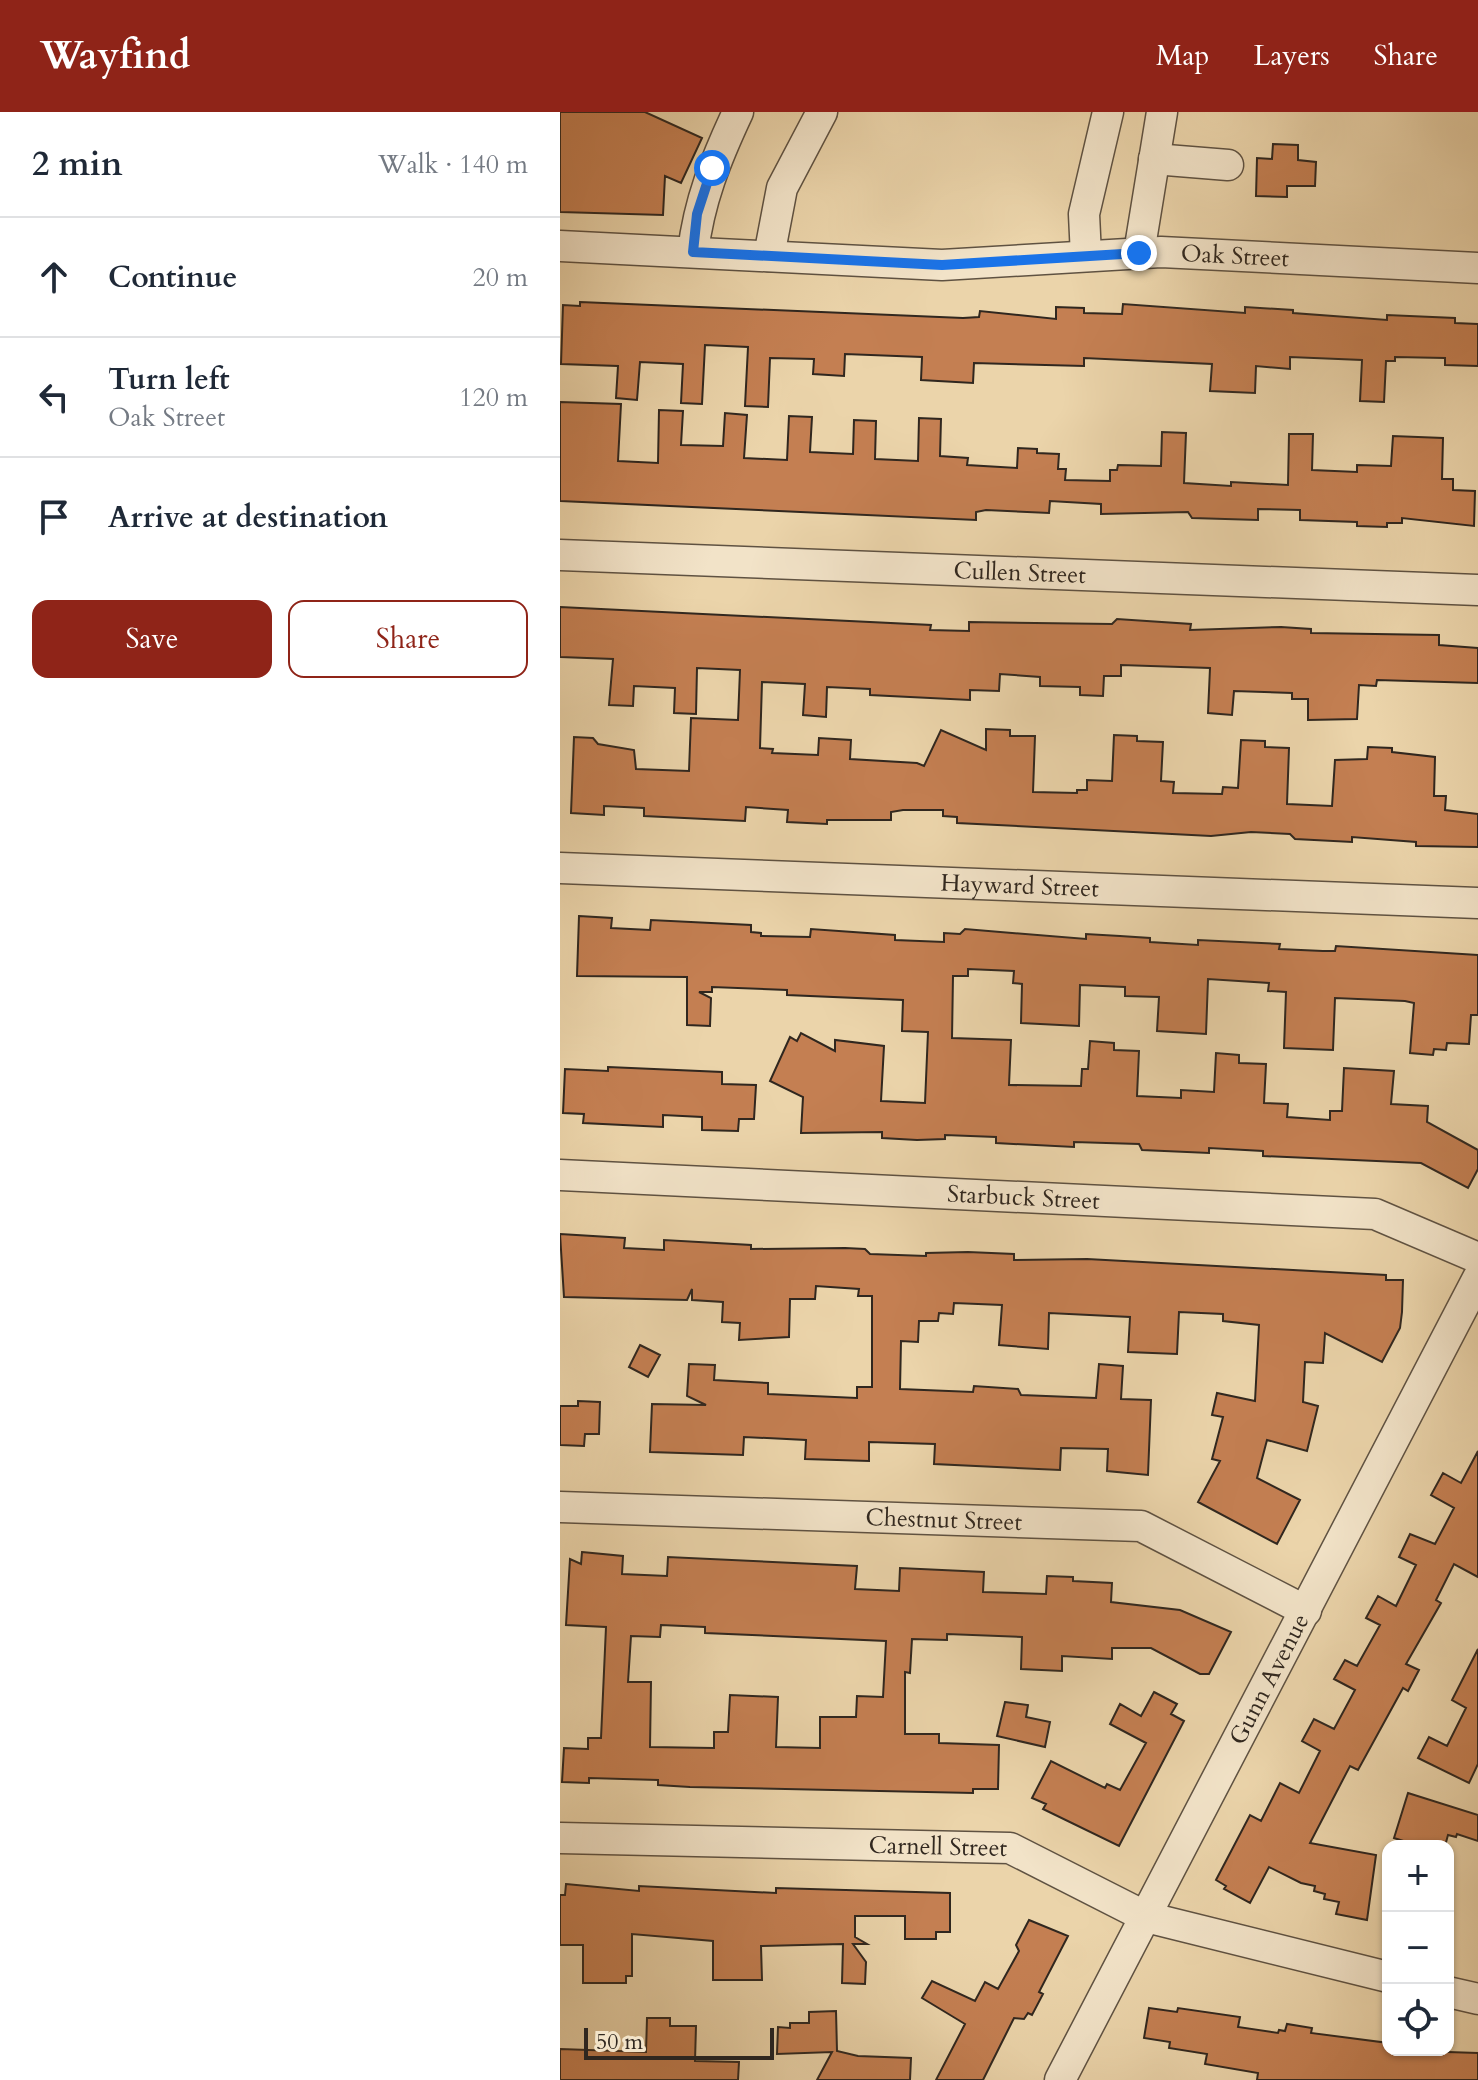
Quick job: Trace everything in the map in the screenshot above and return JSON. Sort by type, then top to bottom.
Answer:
[{"type":"street","points":[[693,252],[697,214],[712,168],[738,112]]},
{"type":"street","points":[[769,256],[782,188],[822,112]]},
{"type":"street","points":[[1086,256],[1084,214],[1108,112]]},
{"type":"street","points":[[1139,253],[1162,112]]},
{"type":"street","points":[[1154,159],[1228,165]]},
{"type":"street","name":"Oak Street","points":[[560,246],[942,265],[1139,253],[1478,268]]},
{"type":"street","name":"Cullen Street","points":[[560,555],[1478,590]]},
{"type":"street","name":"Hayward Street","points":[[560,868],[1478,903]]},
{"type":"street","name":"Starbuck Street","points":[[560,1175],[1375,1214],[1478,1258]]},
{"type":"street","name":"Gunn Avenue","points":[[1060,2080],[1478,1278]]},
{"type":"street","name":"Chestnut Street","points":[[560,1507],[1141,1526],[1306,1611]]},
{"type":"street","name":"Carnell Street","points":[[560,1838],[1010,1848],[1146,1917],[1382,1976]]},
{"type":"street","points":[[1454,1993],[1478,1999]]},
{"type":"building","points":[[560,112],[645,112],[702,138],[681,183],[665,176],[663,215],[560,212]]},
{"type":"building","points":[[1273,144],[1298,145],[1298,160],[1316,162],[1315,186],[1287,186],[1287,197],[1256,196],[1257,158],[1272,159]]},
{"type":"building","points":[[580,302],[963,318],[979,317],[980,311],[1056,319],[1056,307],[1084,308],[1084,313],[1122,314],[1123,304],[1245,313],[1245,307],[1387,320],[1387,315],[1455,318],[1455,323],[1478,324],[1478,366],[1445,365],[1445,358],[1395,357],[1395,361],[1386,361],[1384,402],[1360,401],[1362,360],[1290,357],[1290,369],[1256,366],[1255,393],[1210,391],[1212,364],[1084,358],[1084,366],[974,363],[973,383],[921,380],[922,357],[845,354],[844,376],[813,374],[814,359],[770,358],[768,407],[745,406],[748,347],[705,345],[702,404],[681,403],[683,364],[640,362],[637,400],[616,398],[618,366],[561,364],[563,305],[580,306]]},
{"type":"building","points":[[560,402],[621,404],[618,461],[658,463],[659,410],[683,411],[681,445],[723,446],[725,413],[747,415],[744,458],[787,460],[789,416],[812,417],[810,452],[853,454],[854,420],[876,421],[875,459],[918,461],[919,418],[941,419],[940,456],[968,458],[967,465],[1017,468],[1018,448],[1037,449],[1037,453],[1059,454],[1058,469],[1066,469],[1065,480],[1110,481],[1110,470],[1117,470],[1118,465],[1161,466],[1162,432],[1186,433],[1184,483],[1231,486],[1231,482],[1288,485],[1289,434],[1313,434],[1312,470],[1357,472],[1357,465],[1391,466],[1393,436],[1443,438],[1442,479],[1453,479],[1453,490],[1475,491],[1474,526],[1402,518],[1402,523],[1387,523],[1387,527],[1357,526],[1357,522],[1300,520],[1300,510],[1258,509],[1258,520],[1192,518],[1188,512],[1101,514],[1101,504],[1050,501],[1049,513],[986,510],[976,512],[976,520],[560,501]]},
{"type":"building","points":[[560,607],[931,625],[930,630],[969,631],[969,622],[1112,624],[1117,619],[1191,624],[1190,630],[1281,627],[1311,629],[1311,633],[1439,635],[1439,645],[1478,648],[1478,683],[1377,680],[1376,686],[1359,685],[1357,719],[1308,720],[1308,699],[1292,699],[1292,693],[1234,691],[1232,715],[1208,713],[1210,668],[1121,665],[1121,676],[1104,676],[1103,696],[1080,695],[1080,687],[1040,686],[1040,677],[1000,674],[999,691],[970,690],[970,700],[870,695],[870,689],[827,687],[826,717],[803,715],[805,684],[762,682],[760,748],[773,749],[772,753],[818,755],[819,738],[851,740],[850,759],[924,766],[941,730],[986,750],[986,729],[1010,730],[1010,736],[1035,736],[1033,792],[1077,793],[1077,790],[1087,790],[1087,780],[1112,781],[1114,735],[1137,736],[1137,741],[1163,742],[1161,781],[1174,782],[1173,793],[1222,794],[1223,787],[1238,788],[1241,740],[1265,741],[1265,747],[1289,748],[1287,804],[1332,806],[1335,760],[1367,759],[1368,747],[1392,748],[1392,752],[1435,757],[1434,796],[1446,796],[1445,810],[1478,814],[1478,847],[1416,846],[1416,842],[1352,837],[1352,842],[1295,839],[1290,834],[1251,832],[1211,836],[957,823],[957,817],[943,816],[943,810],[903,810],[891,812],[891,820],[827,820],[827,824],[787,822],[788,810],[746,807],[745,821],[644,816],[644,808],[604,806],[604,815],[571,813],[574,737],[593,738],[598,744],[634,750],[636,769],[689,771],[691,718],[738,720],[740,670],[697,668],[696,714],[674,713],[675,688],[634,686],[633,706],[609,705],[613,659],[560,657]]},
{"type":"building","points":[[579,916],[612,918],[611,928],[650,930],[651,920],[751,925],[751,932],[761,933],[761,936],[810,937],[811,929],[895,935],[895,940],[944,942],[944,933],[960,934],[965,929],[1086,939],[1086,934],[1150,938],[1150,942],[1198,945],[1198,940],[1280,944],[1279,949],[1335,951],[1336,946],[1478,955],[1478,1015],[1471,1015],[1469,1044],[1447,1043],[1446,1050],[1434,1049],[1433,1055],[1410,1053],[1414,1003],[1405,1001],[1335,998],[1333,1050],[1284,1048],[1286,992],[1268,991],[1269,983],[1208,979],[1206,1034],[1157,1031],[1159,997],[1125,996],[1125,987],[1080,985],[1079,1026],[1021,1023],[1022,984],[1013,983],[1014,971],[968,969],[968,976],[953,976],[952,1038],[1011,1040],[1009,1085],[1081,1086],[1082,1069],[1088,1069],[1090,1041],[1114,1043],[1114,1050],[1139,1051],[1137,1096],[1181,1098],[1181,1090],[1214,1092],[1216,1053],[1239,1055],[1239,1063],[1266,1064],[1264,1103],[1288,1104],[1287,1117],[1330,1120],[1330,1111],[1342,1111],[1344,1068],[1394,1071],[1391,1104],[1428,1106],[1427,1122],[1478,1150],[1478,1169],[1468,1188],[1421,1163],[1263,1156],[1263,1151],[1209,1148],[1209,1153],[1142,1150],[1139,1144],[1074,1142],[1074,1147],[996,1143],[996,1137],[945,1135],[945,1139],[917,1140],[882,1138],[882,1132],[801,1133],[803,1097],[770,1081],[790,1037],[797,1041],[801,1033],[835,1051],[835,1040],[884,1046],[881,1101],[925,1103],[928,1032],[902,1031],[903,1000],[787,995],[787,990],[712,987],[712,992],[699,992],[711,998],[710,1026],[687,1025],[687,977],[577,976]]},
{"type":"building","points":[[608,1067],[722,1072],[722,1084],[756,1085],[754,1119],[739,1119],[738,1131],[702,1130],[702,1117],[663,1115],[663,1127],[583,1123],[584,1114],[563,1113],[565,1069],[608,1071]]},
{"type":"building","points":[[560,1234],[625,1238],[624,1248],[664,1250],[664,1240],[751,1245],[751,1249],[845,1248],[865,1249],[870,1254],[926,1256],[926,1253],[968,1252],[1014,1254],[1014,1260],[1087,1259],[1386,1275],[1386,1280],[1403,1280],[1402,1312],[1400,1328],[1382,1362],[1325,1333],[1323,1363],[1305,1362],[1303,1402],[1318,1406],[1307,1451],[1267,1440],[1257,1478],[1300,1500],[1277,1544],[1198,1502],[1220,1461],[1212,1459],[1223,1417],[1212,1415],[1217,1393],[1255,1401],[1259,1325],[1223,1321],[1223,1314],[1179,1312],[1177,1354],[1128,1352],[1130,1317],[1049,1313],[1048,1349],[999,1345],[1002,1305],[954,1303],[953,1314],[939,1313],[938,1321],[919,1321],[918,1342],[901,1341],[900,1389],[973,1392],[974,1386],[1018,1389],[1021,1395],[1096,1398],[1099,1364],[1123,1366],[1121,1399],[1151,1400],[1148,1475],[1107,1471],[1108,1449],[1061,1448],[1060,1470],[934,1464],[935,1444],[869,1442],[869,1461],[805,1459],[806,1440],[744,1437],[743,1455],[650,1452],[652,1404],[706,1405],[687,1396],[689,1364],[715,1365],[714,1380],[768,1383],[768,1394],[857,1398],[857,1387],[872,1387],[872,1296],[858,1296],[859,1289],[816,1286],[815,1299],[790,1299],[789,1337],[739,1340],[740,1323],[722,1322],[723,1302],[692,1300],[692,1289],[687,1300],[564,1297]]},
{"type":"building","points":[[640,1345],[660,1355],[648,1377],[629,1367]]},
{"type":"building","points":[[578,1401],[600,1402],[599,1434],[585,1434],[584,1446],[560,1445],[560,1406],[578,1406]]},
{"type":"building","points":[[1478,1451],[1478,1577],[1454,1564],[1436,1600],[1441,1603],[1406,1664],[1419,1670],[1408,1691],[1403,1688],[1358,1770],[1350,1766],[1310,1843],[1376,1855],[1367,1920],[1336,1914],[1339,1902],[1324,1899],[1325,1894],[1314,1891],[1315,1886],[1301,1883],[1269,1867],[1250,1903],[1224,1889],[1226,1886],[1216,1880],[1250,1815],[1261,1821],[1280,1783],[1299,1793],[1320,1751],[1302,1741],[1314,1719],[1334,1729],[1355,1690],[1334,1679],[1345,1660],[1357,1666],[1380,1625],[1366,1618],[1378,1596],[1396,1606],[1416,1565],[1399,1557],[1410,1534],[1435,1544],[1454,1508],[1431,1495],[1443,1473],[1461,1483]]},
{"type":"building","points":[[582,1552],[623,1556],[622,1574],[667,1576],[668,1557],[857,1566],[855,1589],[899,1591],[900,1568],[984,1572],[983,1592],[1046,1594],[1047,1576],[1073,1577],[1073,1581],[1112,1583],[1111,1602],[1180,1610],[1231,1632],[1209,1674],[1200,1674],[1151,1648],[1112,1648],[1112,1659],[1062,1656],[1062,1671],[1021,1669],[1022,1637],[947,1634],[947,1640],[912,1639],[910,1673],[905,1672],[905,1734],[939,1734],[939,1743],[999,1745],[998,1789],[973,1789],[973,1793],[690,1787],[658,1785],[658,1780],[589,1778],[589,1783],[562,1782],[564,1748],[588,1749],[588,1738],[601,1738],[606,1627],[566,1625],[570,1559],[581,1564]],"holes":[[[661,1625],[705,1627],[705,1633],[886,1641],[883,1697],[857,1696],[856,1717],[820,1717],[820,1748],[776,1747],[778,1697],[730,1695],[728,1732],[714,1732],[714,1748],[650,1747],[651,1682],[628,1682],[631,1636],[660,1637]]]},
{"type":"building","points":[[1478,1649],[1478,1764],[1469,1783],[1418,1758],[1429,1737],[1447,1746],[1466,1708],[1452,1700]]},
{"type":"building","points":[[1154,1692],[1177,1704],[1171,1714],[1184,1721],[1119,1846],[1043,1809],[1046,1804],[1032,1798],[1051,1761],[1105,1788],[1107,1784],[1120,1790],[1146,1743],[1110,1724],[1120,1704],[1141,1716]]},
{"type":"building","points":[[1005,1702],[1028,1705],[1026,1717],[1050,1722],[1045,1747],[997,1736]]},
{"type":"building","points":[[1408,1793],[1478,1815],[1478,1841],[1457,1834],[1456,1837],[1448,1835],[1447,1840],[1394,1838]]},
{"type":"building","points":[[566,1884],[639,1891],[639,1886],[776,1893],[776,1888],[950,1893],[950,1932],[936,1932],[936,1939],[905,1939],[905,1916],[855,1916],[855,1937],[867,1944],[853,1944],[866,1962],[865,1984],[842,1983],[843,1944],[761,1946],[762,1980],[713,1980],[713,1941],[632,1934],[632,1976],[626,1976],[626,1983],[583,1983],[583,1945],[560,1945],[560,1895],[565,1895]]},
{"type":"building","points":[[1029,1920],[1068,1936],[1039,1992],[1043,1994],[1032,2015],[1028,2013],[1024,2019],[1014,2018],[983,2080],[936,2080],[965,2024],[922,1998],[932,1981],[975,2001],[985,1982],[998,1989],[1019,1951],[1016,1945]]},
{"type":"building","points":[[1149,2008],[1177,2012],[1178,2008],[1240,2017],[1238,2027],[1278,2033],[1279,2030],[1285,2031],[1287,2024],[1312,2028],[1311,2033],[1382,2042],[1382,2056],[1478,2053],[1478,2080],[1257,2080],[1258,2073],[1205,2064],[1207,2054],[1169,2048],[1170,2042],[1144,2038]]},
{"type":"building","points":[[836,2011],[837,2051],[858,2056],[911,2058],[910,2080],[817,2080],[832,2052],[777,2054],[778,2027],[790,2028],[790,2023],[809,2023],[809,2012]]},
{"type":"building","points":[[647,2018],[670,2018],[670,2026],[696,2026],[695,2061],[739,2062],[738,2080],[560,2080],[560,2049],[646,2052]]},
{"type":"route","points":[[712,168],[697,214],[693,252],[942,265],[1139,253]]}]
